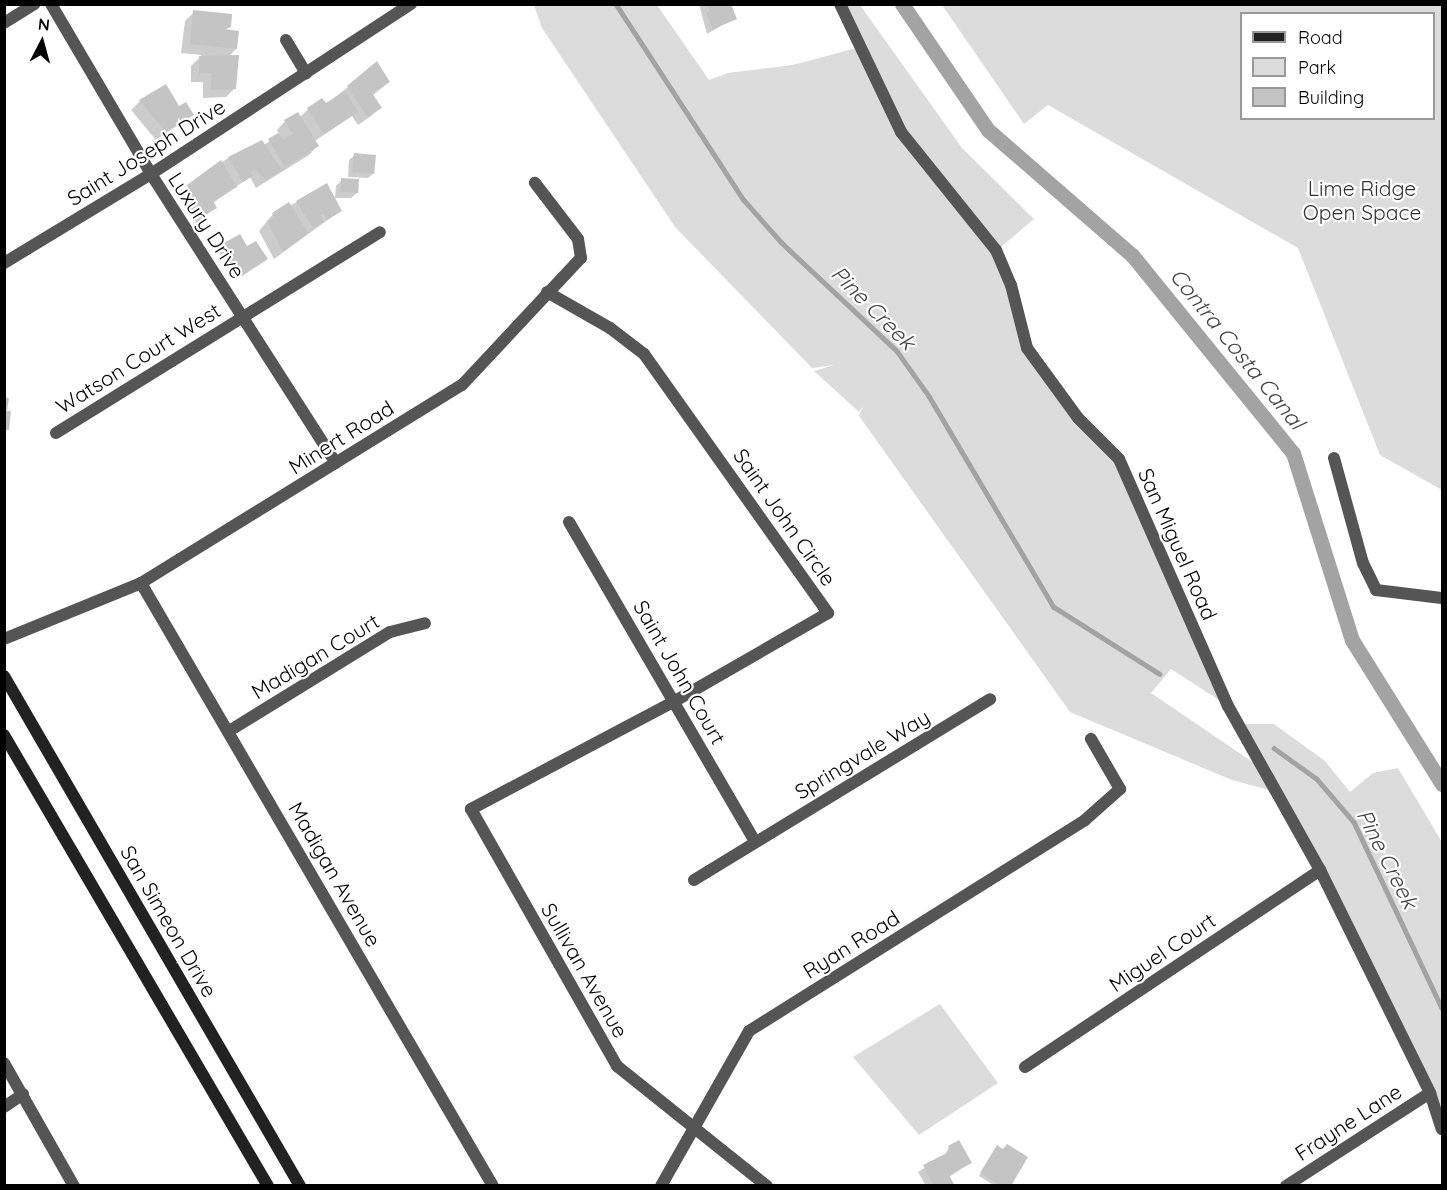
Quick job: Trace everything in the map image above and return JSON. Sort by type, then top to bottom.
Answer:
[{"type":"street","points":[[4,23],[34,4]]},
{"type":"street","name":"Luxury Drive","points":[[51,4],[151,174],[336,463]]},
{"type":"street","name":"Saint Joseph Drive","points":[[4,262],[151,174],[411,4]]},
{"type":"street","name":"San Miguel Road","points":[[840,4],[901,132],[996,250],[1011,285],[1027,348],[1078,418],[1119,459],[1228,706],[1320,870],[1430,1093],[1443,1129]]},
{"type":"street","points":[[286,40],[306,73]]},
{"type":"street","name":"Minert Road","points":[[4,639],[141,583],[462,385],[581,258],[578,239],[535,183]]},
{"type":"street","name":"Watson Court West","points":[[56,433],[242,315],[380,232]]},
{"type":"street","name":"Saint John Circle","points":[[471,809],[675,701],[828,613],[644,354],[610,328],[547,292]]},
{"type":"street","points":[[1334,458],[1363,563],[1376,590],[1443,598]]},
{"type":"street","name":"Saint John Court","points":[[569,522],[755,842]]},
{"type":"street","name":"Madigan Avenue","points":[[141,583],[493,1185]]},
{"type":"street","name":"Madigan Court","points":[[229,731],[390,632],[425,623]]},
{"type":"street","name":"San Simeon Drive","points":[[4,676],[300,1185]]},
{"type":"street","name":"Springvale Way","points":[[694,880],[990,699]]},
{"type":"street","points":[[4,735],[268,1185]]},
{"type":"street","name":"Ryan Road","points":[[661,1185],[749,1031],[1085,820],[1120,789],[1091,739]]},
{"type":"street","name":"Sullivan Avenue","points":[[471,809],[617,1066],[691,1129],[767,1185]]},
{"type":"street","name":"Miguel Court","points":[[1025,1067],[1320,870]]},
{"type":"street","points":[[4,1063],[74,1185]]},
{"type":"street","name":"Frayne Lane","points":[[1286,1185],[1430,1093]]},
{"type":"street","points":[[4,1107],[23,1094]]},
{"type":"green space","points":[[534,5],[657,5],[709,80],[728,73],[793,65],[860,47],[840,5],[860,5],[962,148],[1034,219],[996,251],[1031,354],[1119,459],[1228,706],[1171,669],[1151,693],[1260,767],[1237,724],[1274,724],[1325,761],[1350,792],[1373,773],[1398,768],[1442,842],[1442,1129],[1430,1093],[1273,791],[1232,780],[1070,712],[859,416],[863,406],[859,412],[814,371],[834,365],[812,368],[675,227],[542,28]]},
{"type":"green space","name":"Lime Ridge Open Space","points":[[942,5],[1442,5],[1442,490],[1380,455],[1298,248],[1048,105],[1024,124]]},
{"type":"green space","points":[[940,1004],[998,1083],[919,1135],[853,1057]]},
{"type":"building","points":[[707,4],[731,4],[737,19],[713,29],[706,13],[710,11]]},
{"type":"building","points":[[193,10],[232,14],[231,27],[224,29],[239,31],[237,49],[190,44]]},
{"type":"building","points":[[239,55],[236,89],[211,90],[211,73],[199,74],[199,56]]},
{"type":"building","points":[[377,61],[390,82],[372,93],[382,108],[367,117],[347,86]]},
{"type":"building","points":[[166,84],[179,106],[186,102],[194,115],[166,132],[139,100]]},
{"type":"building","points":[[345,91],[358,112],[324,134],[307,108],[322,98],[326,103]]},
{"type":"building","points":[[298,112],[319,146],[285,167],[268,139],[278,133],[283,140],[293,134],[284,120]]},
{"type":"building","points":[[262,140],[282,170],[266,180],[255,169],[250,172],[253,176],[243,182],[228,157]]},
{"type":"building","points":[[354,153],[376,155],[374,174],[352,172]]},
{"type":"building","points":[[221,160],[237,187],[213,201],[217,208],[205,215],[187,185]]},
{"type":"building","points":[[341,178],[359,179],[358,193],[340,192]]},
{"type":"building","points":[[327,183],[342,211],[327,220],[323,214],[320,216],[324,222],[313,228],[296,201]]},
{"type":"building","points":[[289,202],[308,233],[283,252],[267,221],[274,217],[272,213]]},
{"type":"building","points":[[240,234],[247,246],[256,241],[268,259],[242,276],[222,244]]},
{"type":"building","points":[[4,397],[9,398],[7,411],[11,411],[9,430],[4,430]]},
{"type":"building","points":[[959,1140],[972,1163],[949,1175],[955,1186],[934,1186],[923,1165],[951,1151],[948,1146]]},
{"type":"building","points":[[1007,1144],[1028,1157],[1011,1186],[1001,1186],[980,1173],[997,1145],[1003,1149]]},
{"type":"waterway","name":"Pine Creek","points":[[616,4],[744,200],[782,243],[897,351],[929,396],[1054,607],[1160,674]]},
{"type":"waterway","name":"Contra Costa Canal","points":[[902,4],[988,130],[1132,255],[1293,453],[1352,640],[1442,784]]},
{"type":"waterway","name":"Pine Creek","points":[[1274,748],[1317,779],[1354,822],[1442,1008]]}]
